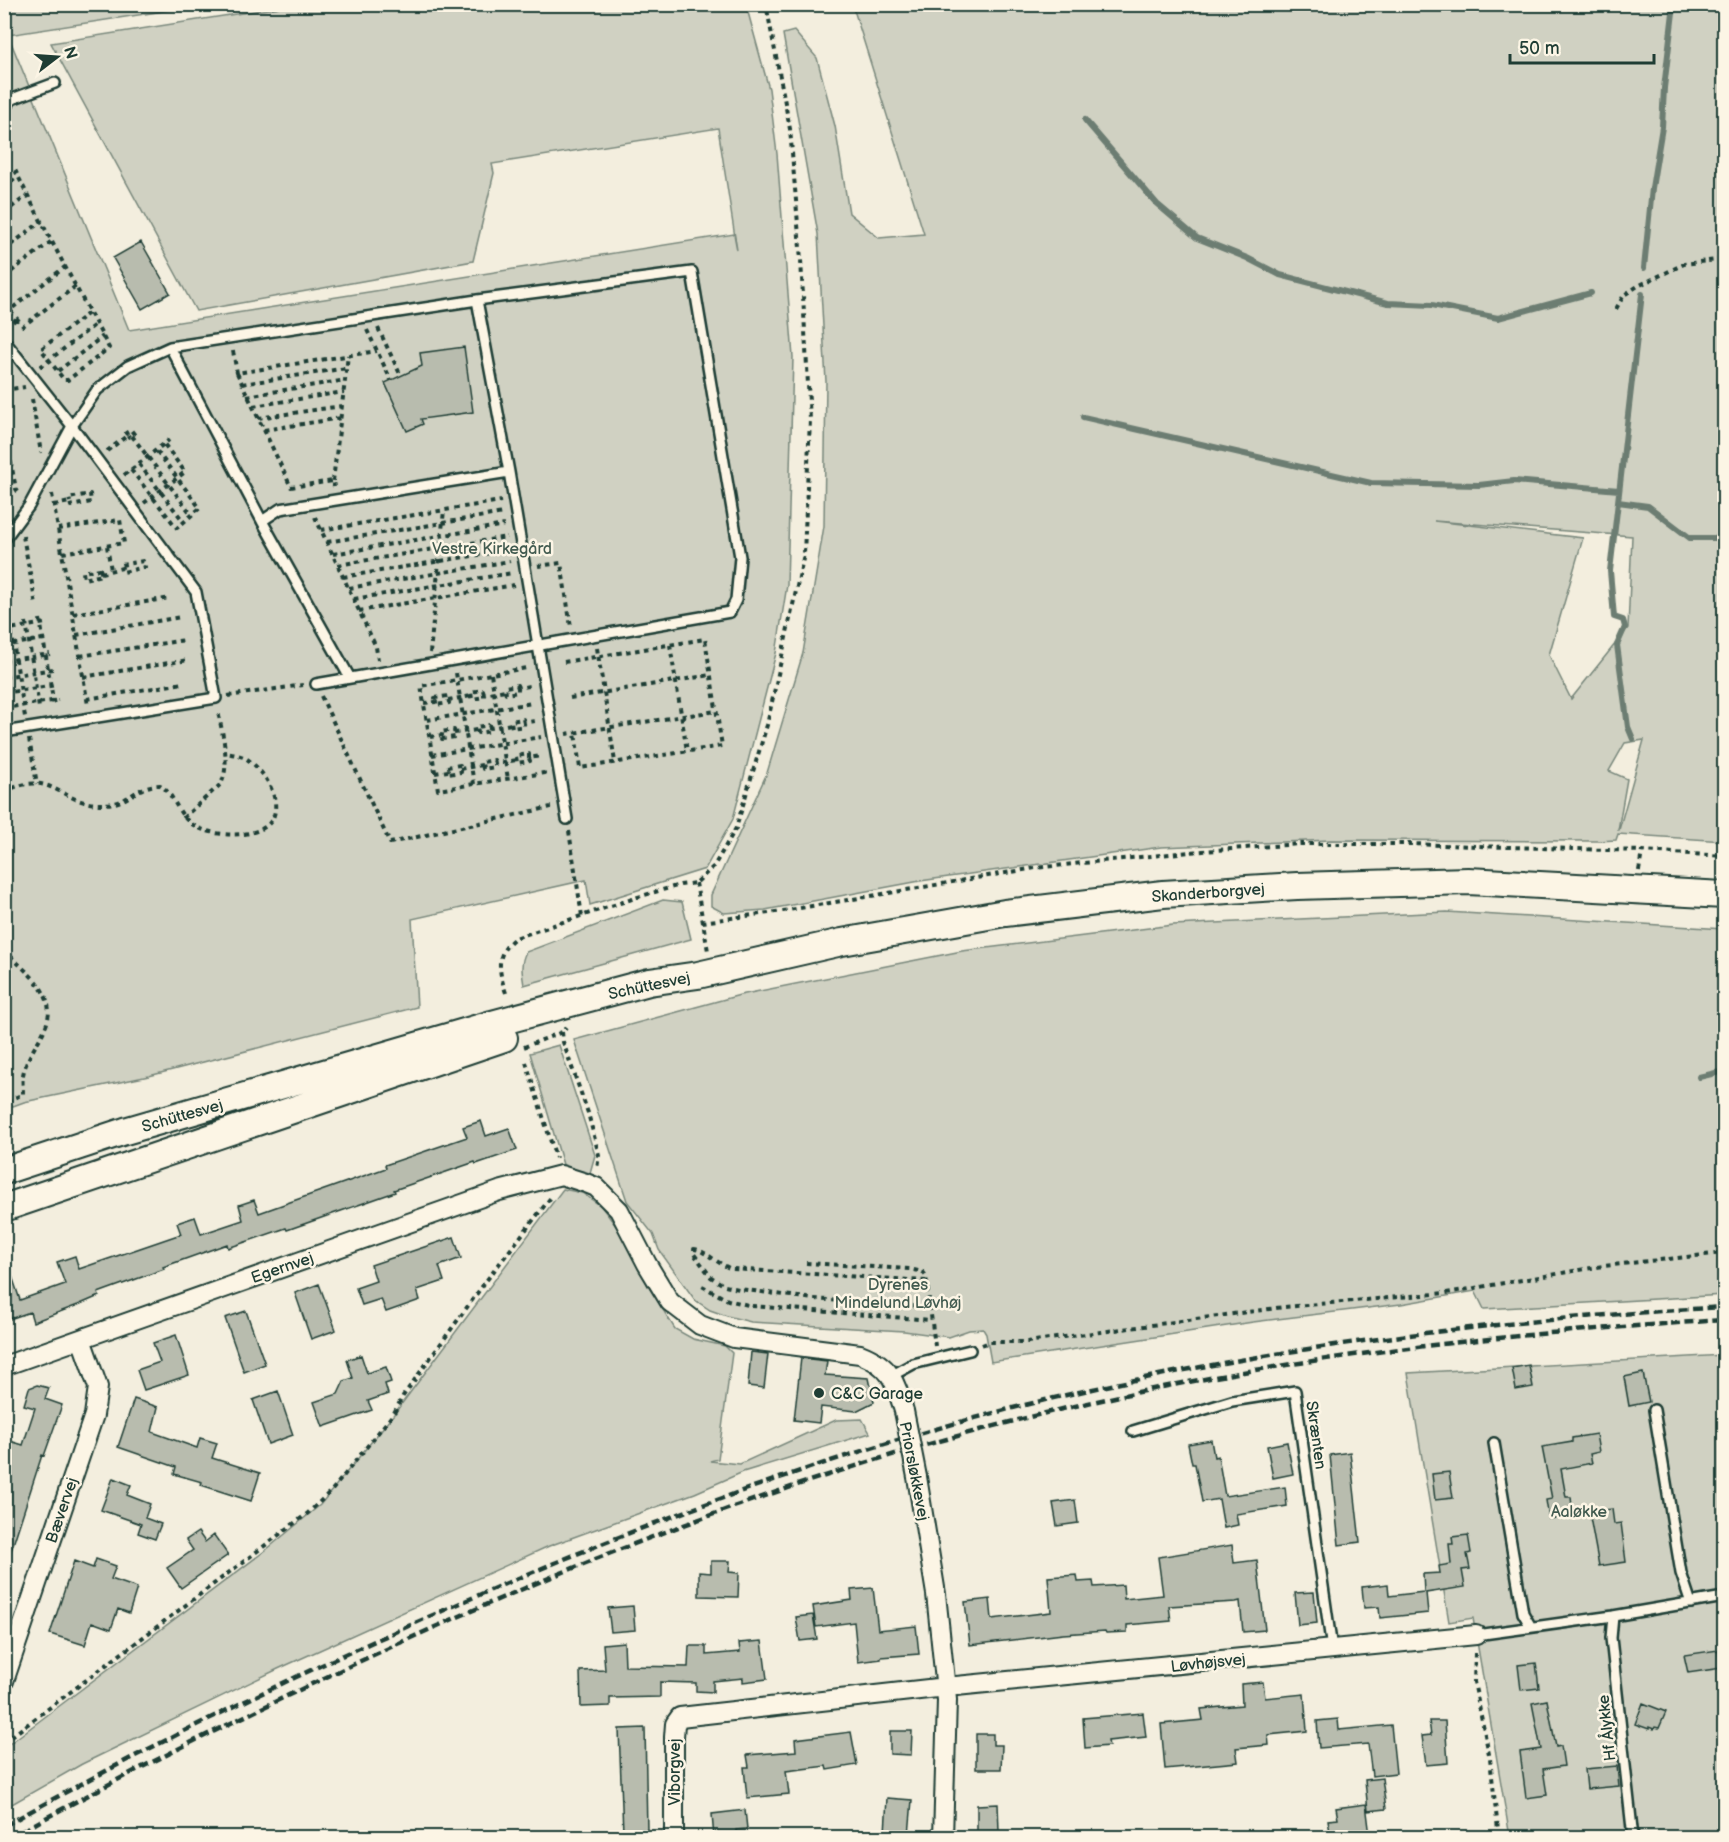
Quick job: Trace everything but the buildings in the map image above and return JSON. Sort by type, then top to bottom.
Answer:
[{"type":"main road","name":"Skanderborgvej","points":[[703,964],[1005,913],[1163,894],[1297,886],[1468,881],[1725,895]]},
{"type":"main road","name":"Schüttesvej","points":[[4,1171],[124,1131],[492,1024],[649,982],[703,964]]},
{"type":"main road","name":"Schüttesvej","points":[[4,1208],[546,1024],[656,991],[703,964]]},
{"type":"street","name":"Priorsløkkevej","points":[[561,1175],[596,1188],[619,1210],[670,1302],[700,1325],[734,1338],[860,1354],[876,1360],[896,1383],[904,1411],[928,1542],[946,1687],[943,1838]]},
{"type":"street","name":"Egernvej","points":[[4,1366],[499,1191],[561,1175]]},
{"type":"street","name":"Bævervej","points":[[4,1681],[93,1415],[98,1387],[81,1339]]},
{"type":"street","name":"Løvhøjsvej","points":[[689,1715],[946,1687],[1476,1635]]},
{"type":"street","name":"Viborgvej","points":[[675,1838],[675,1724],[680,1717],[689,1715]]},
{"type":"lane","points":[[4,109],[12,99],[55,83]]},
{"type":"lane","points":[[4,540],[29,506],[72,426],[97,390],[128,366],[170,347],[477,300],[692,272],[740,557],[736,600],[730,612],[316,684]]},
{"type":"lane","points":[[477,300],[514,499],[567,823]]},
{"type":"lane","points":[[4,340],[72,426],[196,592],[216,698],[4,732]]},
{"type":"lane","points":[[170,347],[262,521],[350,678]]},
{"type":"lane","points":[[262,521],[280,509],[509,472]]},
{"type":"lane","points":[[891,1376],[913,1364],[970,1350]]},
{"type":"lane","name":"Skrænten","points":[[1133,1431],[1232,1401],[1295,1391],[1332,1649]]},
{"type":"lane","points":[[1654,1410],[1681,1573],[1691,1603]]},
{"type":"lane","points":[[1494,1443],[1523,1613],[1530,1627]]},
{"type":"lane","name":"Løvhøjsvej","points":[[1476,1635],[1613,1616],[1725,1597]]},
{"type":"lane","name":"Hf Ålykke","points":[[1613,1616],[1611,1638],[1633,1838]]},
{"type":"path","points":[[506,993],[499,963],[501,952],[508,943],[582,916],[680,885],[696,884],[714,866],[736,828],[767,725],[804,554],[810,420],[801,260],[790,129],[766,4]]},
{"type":"path","points":[[15,170],[18,177],[42,221],[109,348],[68,380],[64,380],[41,349],[90,312]]},
{"type":"path","points":[[4,187],[18,177]]},
{"type":"path","points":[[4,213],[28,195]]},
{"type":"path","points":[[4,250],[42,221]]},
{"type":"path","points":[[4,276],[52,241]]},
{"type":"path","points":[[1616,309],[1624,295],[1684,264],[1725,259]]},
{"type":"path","points":[[66,267],[10,310],[23,326],[76,286]]},
{"type":"path","points":[[376,315],[377,325],[401,376]]},
{"type":"path","points":[[365,317],[366,327],[391,380]]},
{"type":"path","points":[[4,329],[16,318]]},
{"type":"path","points":[[31,374],[96,324]]},
{"type":"path","points":[[57,371],[103,336]]},
{"type":"path","points":[[231,338],[237,373],[291,488],[333,481]]},
{"type":"path","points":[[237,373],[377,351]]},
{"type":"path","points":[[336,500],[333,481],[348,355]]},
{"type":"path","points":[[242,384],[347,368]]},
{"type":"path","points":[[247,396],[346,380]]},
{"type":"path","points":[[253,406],[344,392]]},
{"type":"path","points":[[32,398],[42,455],[52,465]]},
{"type":"path","points":[[258,418],[342,405]]},
{"type":"path","points":[[264,430],[341,418]]},
{"type":"path","points":[[4,426],[15,489],[29,506]]},
{"type":"path","points":[[97,459],[130,435],[192,515]]},
{"type":"path","points":[[114,483],[169,440]]},
{"type":"path","points":[[135,510],[185,472],[164,444]]},
{"type":"path","points":[[131,470],[177,528],[200,508],[156,450]]},
{"type":"path","points":[[139,464],[184,522]]},
{"type":"path","points":[[41,485],[51,490],[90,718]]},
{"type":"path","points":[[90,494],[91,502],[71,506],[70,502],[69,498],[90,494]]},
{"type":"path","points":[[321,530],[514,499]]},
{"type":"path","points":[[54,505],[70,502]]},
{"type":"path","points":[[313,503],[321,530],[376,647],[380,673]]},
{"type":"path","points":[[429,665],[444,510]]},
{"type":"path","points":[[327,542],[503,513]]},
{"type":"path","points":[[58,529],[120,520],[124,543],[62,553]]},
{"type":"path","points":[[333,554],[505,525]]},
{"type":"path","points":[[15,527],[25,538],[36,605]]},
{"type":"path","points":[[338,565],[507,537]]},
{"type":"path","points":[[106,546],[111,570]]},
{"type":"path","points":[[343,577],[508,550]]},
{"type":"path","points":[[101,573],[100,568],[83,572],[84,579],[122,568],[122,565],[143,561],[145,567],[123,572],[122,568]]},
{"type":"path","points":[[349,588],[510,561]]},
{"type":"path","points":[[525,568],[561,563],[573,640]]},
{"type":"path","points":[[354,599],[512,573]]},
{"type":"path","points":[[359,611],[514,585]]},
{"type":"path","points":[[4,589],[8,610]]},
{"type":"path","points":[[73,614],[170,597]]},
{"type":"path","points":[[76,635],[181,617]]},
{"type":"path","points":[[4,630],[42,622],[54,685],[55,702],[23,705],[6,710],[5,693],[54,685]]},
{"type":"path","points":[[10,623],[37,784]]},
{"type":"path","points":[[26,624],[39,705]]},
{"type":"path","points":[[595,636],[615,763]]},
{"type":"path","points":[[4,646],[46,639]]},
{"type":"path","points":[[564,662],[705,639],[722,746],[580,768],[575,733]]},
{"type":"path","points":[[80,656],[185,640]]},
{"type":"path","points":[[670,645],[687,751]]},
{"type":"path","points":[[4,661],[48,654]]},
{"type":"path","points":[[83,678],[189,660]]},
{"type":"path","points":[[454,660],[474,784]]},
{"type":"path","points":[[527,668],[544,773],[438,790],[421,686],[491,674],[527,668]]},
{"type":"path","points":[[4,677],[51,669]]},
{"type":"path","points":[[491,674],[508,779]]},
{"type":"path","points":[[570,698],[711,675]]},
{"type":"path","points":[[87,699],[183,683]]},
{"type":"path","points":[[316,684],[390,843],[564,804]]},
{"type":"path","points":[[243,693],[296,686]]},
{"type":"path","points":[[424,704],[436,702],[435,698],[448,696],[448,700],[471,696],[472,699],[506,690],[506,694],[518,692],[518,688],[530,686]]},
{"type":"path","points":[[183,818],[221,784],[225,777],[225,753],[216,698]]},
{"type":"path","points":[[427,720],[532,703]]},
{"type":"path","points":[[432,755],[716,711]]},
{"type":"path","points":[[430,737],[454,730],[454,733],[477,730],[478,733],[511,724],[512,728],[535,721]]},
{"type":"path","points":[[4,792],[21,784],[49,784],[80,802],[98,804],[121,801],[142,787],[159,785],[170,794],[176,809],[183,818],[200,829],[218,834],[253,832],[270,822],[274,814],[271,788],[264,776],[246,759],[225,753]]},
{"type":"path","points":[[435,773],[448,771],[447,767],[460,765],[460,769],[483,765],[483,769],[495,767],[495,763],[517,760],[517,763],[524,762],[530,761],[529,758],[541,756]]},
{"type":"path","points":[[567,823],[582,916]]},
{"type":"path","points":[[702,922],[783,911],[1035,868],[1188,852],[1300,844],[1444,845],[1725,855]]},
{"type":"path","points":[[4,845],[8,861],[4,870]]},
{"type":"path","points":[[696,884],[702,922],[703,964]]},
{"type":"path","points":[[4,950],[41,987],[49,1001],[50,1014],[47,1026],[23,1075],[23,1094],[4,1103]]},
{"type":"path","points":[[562,1032],[563,1042],[600,1155],[596,1188]]},
{"type":"path","points":[[4,1742],[282,1535],[333,1489],[394,1413],[403,1396],[486,1281],[558,1188],[561,1175],[526,1062]]},
{"type":"path","points":[[926,1281],[732,1269],[720,1265],[700,1249],[694,1249],[694,1254],[711,1276],[725,1286],[814,1299],[929,1307]]},
{"type":"path","points":[[970,1350],[989,1342],[1027,1342],[1284,1307],[1446,1293],[1603,1266],[1725,1253]]},
{"type":"path","points":[[806,1263],[923,1272],[934,1328],[936,1357]]},
{"type":"path","points":[[702,1286],[729,1300],[752,1306],[931,1320]]},
{"type":"path","points":[[1476,1635],[1474,1682],[1490,1759],[1499,1838]]},
{"type":"green space","name":"Vestre Kirkegård","points":[[4,5],[203,5],[8,35],[129,330],[734,234],[737,250],[718,128],[492,164],[494,173],[473,261],[196,311],[51,43],[294,5],[746,5],[769,89],[777,154],[793,357],[787,585],[776,653],[733,819],[705,869],[590,905],[586,880],[412,919],[417,1007],[149,1076],[24,1102],[5,1109]]},
{"type":"green space","points":[[850,5],[1724,5],[1724,841],[1618,834],[1616,840],[1598,841],[1331,840],[1161,847],[920,881],[765,910],[724,913],[711,906],[711,895],[767,773],[803,653],[824,526],[826,382],[818,234],[783,34],[794,31],[817,58],[835,126],[849,213],[879,238],[924,234],[855,13]],"holes":[[[1434,521],[1632,536],[1628,628],[1571,699],[1549,655],[1583,538]],[[1644,740],[1619,830],[1618,830],[1627,779],[1609,771],[1625,743]]]},
{"type":"green space","points":[[663,900],[682,902],[691,939],[524,985],[522,964],[526,952]]},
{"type":"green space","name":"Dyrenes Mindelund Løvhøj","points":[[1447,912],[1724,929],[1724,1295],[1484,1309],[1475,1291],[1401,1304],[1253,1322],[991,1362],[983,1329],[969,1330],[949,1337],[904,1331],[751,1322],[710,1310],[695,1300],[659,1250],[653,1234],[627,1201],[574,1040],[740,995],[962,951],[1173,925]]},
{"type":"green space","points":[[559,1045],[595,1155],[590,1173],[564,1168],[530,1053]]},
{"type":"green space","points":[[563,1189],[582,1193],[601,1206],[622,1234],[648,1286],[675,1329],[693,1339],[725,1346],[732,1353],[718,1459],[710,1461],[740,1464],[836,1420],[862,1419],[870,1433],[743,1472],[695,1493],[549,1546],[278,1669],[82,1764],[5,1808],[5,1747],[266,1550],[320,1505],[394,1414]]},
{"type":"green space","name":"Aaløkke","points":[[1724,1355],[1724,1837],[1510,1837],[1473,1618],[1449,1622],[1408,1373]]},
{"type":"waterway","points":[[1644,268],[1652,188],[1662,127],[1674,4]]},
{"type":"waterway","points":[[1085,120],[1157,204],[1197,238],[1247,258],[1280,275],[1388,303],[1432,305],[1498,318],[1591,293]]},
{"type":"waterway","points":[[1633,739],[1628,727],[1617,645],[1625,627],[1623,620],[1614,617],[1610,571],[1642,294]]},
{"type":"waterway","points":[[1083,417],[1371,483],[1479,485],[1514,481],[1619,490]]},
{"type":"waterway","points":[[1618,502],[1648,506],[1690,538],[1724,538]]},
{"type":"waterway","points":[[1699,1077],[1724,1071]]},
{"type":"railway","points":[[4,1826],[206,1720],[361,1647],[486,1592],[708,1503],[859,1452],[1013,1408],[1101,1387],[1277,1354],[1545,1320],[1724,1307]]},
{"type":"railway","points":[[10,1838],[124,1776],[240,1719],[418,1634],[519,1590],[724,1510],[933,1443],[1148,1390],[1291,1364],[1507,1337],[1724,1320]]},
{"type":"place","name":"C&C Garage","points":[[819,1393]]}]
